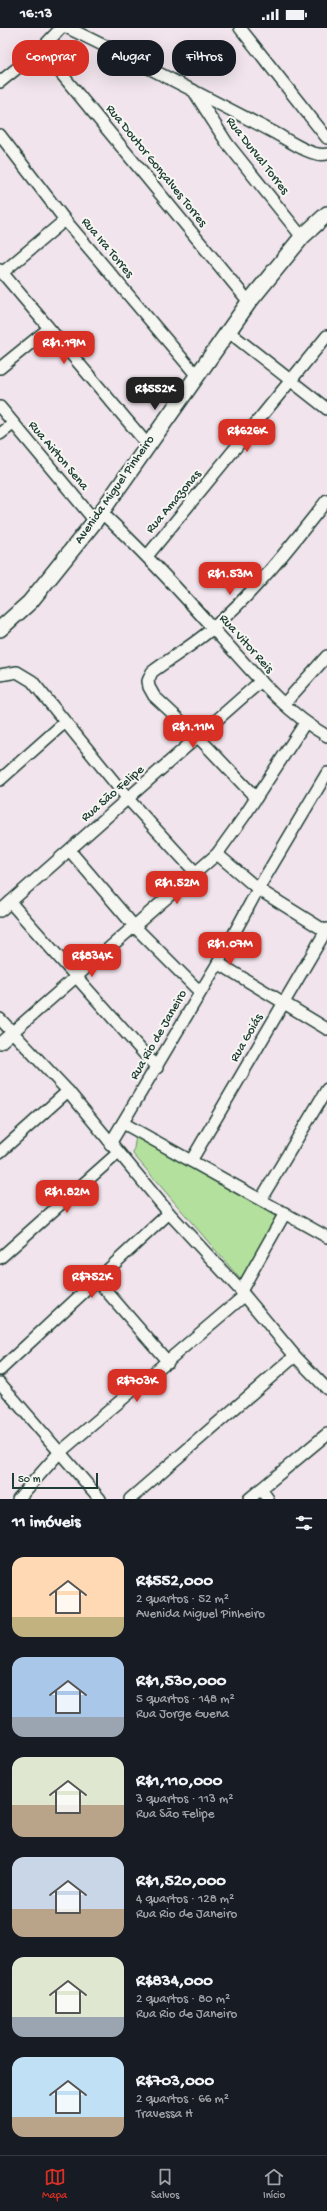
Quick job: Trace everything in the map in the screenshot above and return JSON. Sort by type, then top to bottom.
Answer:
[{"type":"street","points":[[50,40],[62,28]]},
{"type":"street","name":"Rua Durval Torres","points":[[68,28],[193,90],[300,147],[320,155],[327,154]]},
{"type":"street","points":[[240,28],[327,138]]},
{"type":"street","points":[[0,82],[12,72]]},
{"type":"street","name":"Rua Doutor Gonçalves Torres","points":[[63,76],[249,302]]},
{"type":"street","name":"Rua Durval Torres","points":[[193,90],[227,143],[302,237]]},
{"type":"street","name":"Rua Ira Torres","points":[[0,135],[65,220],[198,377]]},
{"type":"street","name":"Avenida Miguel Pinheiro","points":[[0,629],[30,602],[99,517],[147,444],[198,377],[249,302],[302,237],[327,214]]},
{"type":"street","points":[[65,220],[1,272],[147,444]]},
{"type":"street","points":[[0,368],[48,329]]},
{"type":"street","points":[[229,332],[327,409]]},
{"type":"street","name":"Rua Amazonas","points":[[148,555],[292,381],[327,336]]},
{"type":"street","name":"Rua Airton Sena","points":[[0,407],[13,424],[99,517]]},
{"type":"street","points":[[0,434],[13,424]]},
{"type":"street","points":[[256,798],[199,738],[163,706],[148,687],[148,681],[152,672],[213,628],[246,596],[282,556],[327,500]]},
{"type":"street","name":"Rua Vitor Reis","points":[[99,517],[148,555],[261,681],[284,704],[305,723],[327,736]]},
{"type":"street","points":[[284,704],[327,656]]},
{"type":"street","points":[[0,675],[17,672],[32,681],[64,723],[128,799],[196,873]]},
{"type":"street","name":"Rua São Felipe","points":[[0,911],[199,738],[261,681]]},
{"type":"street","points":[[0,780],[64,723]]},
{"type":"street","points":[[0,1043],[217,854],[305,723]]},
{"type":"street","name":"Rua Rio de Janeiro","points":[[110,1144],[157,1068],[218,963],[258,889],[327,773]]},
{"type":"street","points":[[70,851],[134,926],[200,992]]},
{"type":"street","points":[[217,854],[258,889],[326,931]]},
{"type":"street","points":[[10,902],[157,1068]]},
{"type":"street","name":"Rua Goiás","points":[[191,1160],[326,931]]},
{"type":"street","points":[[218,963],[327,1029]]},
{"type":"street","points":[[0,1019],[68,1092],[169,1213],[243,1294],[295,1356],[327,1389]]},
{"type":"street","points":[[260,1199],[327,1089]]},
{"type":"street","points":[[0,1152],[68,1092]]},
{"type":"street","points":[[124,1123],[327,1237]]},
{"type":"street","points":[[0,1258],[118,1153]]},
{"type":"street","points":[[0,1370],[96,1279],[169,1213]]},
{"type":"street","points":[[18,1499],[59,1453],[168,1362],[243,1294],[285,1213]]},
{"type":"street","points":[[96,1279],[168,1362]]},
{"type":"street","points":[[130,1499],[295,1356]]},
{"type":"street","points":[[0,1383],[100,1499]]},
{"type":"street","points":[[249,1499],[327,1434]]},
{"type":"street","points":[[260,1489],[268,1499]]},
{"type":"green space","points":[[136,1136],[278,1218],[242,1281],[133,1154]]}]
